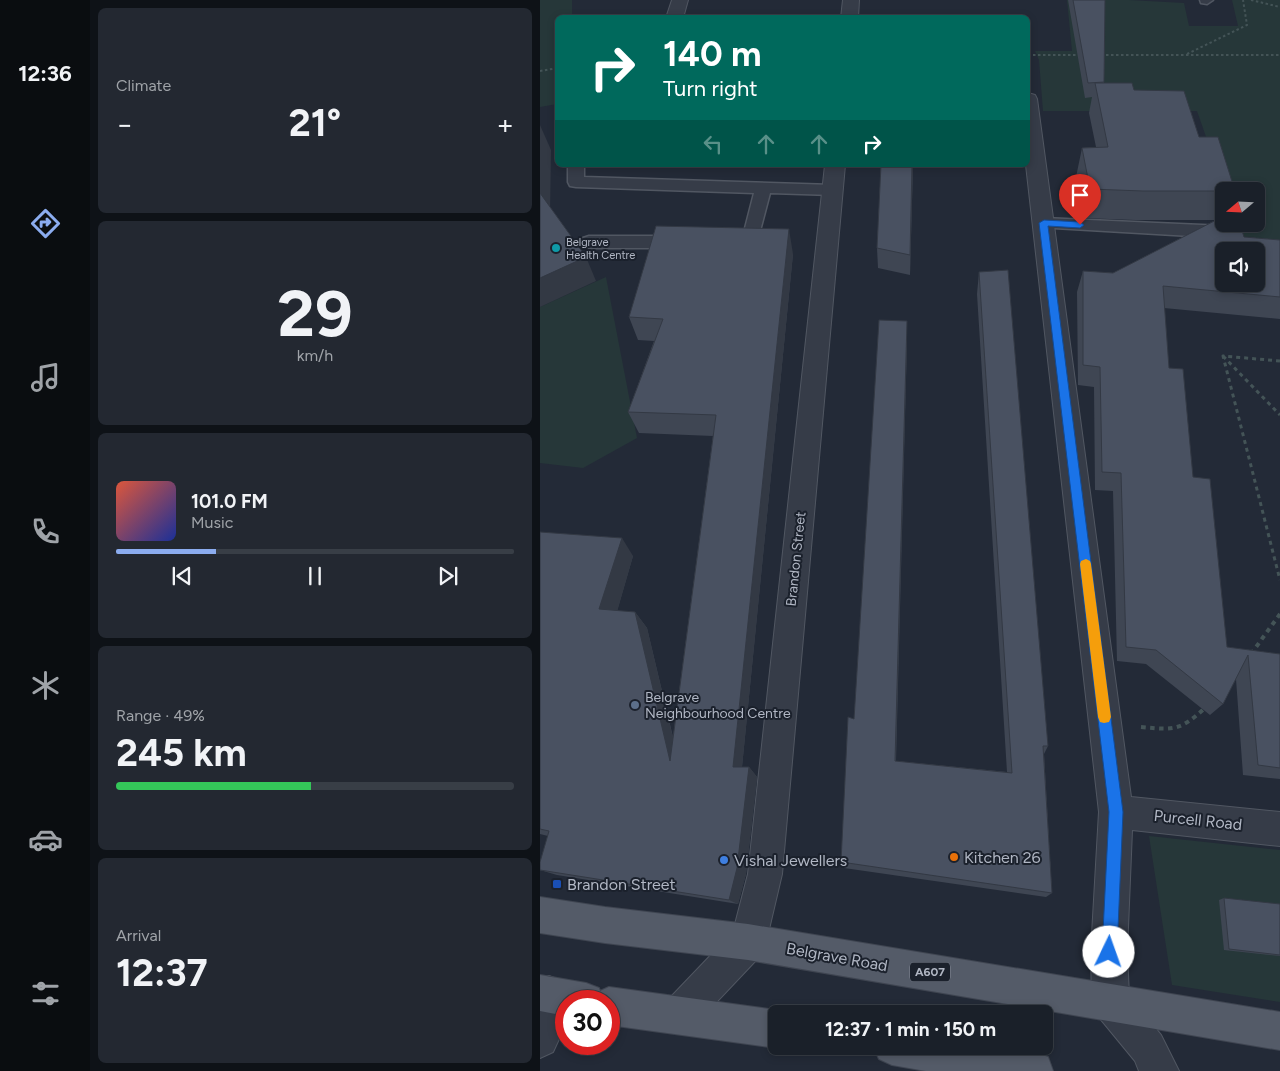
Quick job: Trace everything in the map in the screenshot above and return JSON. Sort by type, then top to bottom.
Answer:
[{"type":"main road","name":"Belgrave Road","points":[[540,915],[748,942],[1280,1031]]},
{"type":"main road","points":[[620,1008],[768,1028]]},
{"type":"main road","points":[[923,1055],[950,1063],[1034,1071]]},
{"type":"street","points":[[675,15],[680,0]]},
{"type":"street","points":[[849,15],[851,0]]},
{"type":"street","points":[[1030,114],[1116,812],[1109,952],[1111,1003],[1148,1048],[1160,1071]]},
{"type":"street","name":"Brandon Street","points":[[679,1015],[748,942],[765,874],[834,178]]},
{"type":"street","name":"Purcell Road","points":[[1116,812],[1280,829]]},
{"type":"street","points":[[540,1039],[545,993]]},
{"type":"lane","points":[[576,167],[576,182],[763,188],[834,178]]},
{"type":"lane","points":[[722,242],[750,242],[763,188]]},
{"type":"lane","points":[[1044,223],[1215,232]]},
{"type":"lane","points":[[589,242],[694,242]]},
{"type":"path","points":[[1184,54],[1247,25],[1243,0]]},
{"type":"path","points":[[1251,0],[1280,7]]},
{"type":"path","points":[[1030,55],[1086,55]]},
{"type":"path","points":[[1096,55],[1280,55]]},
{"type":"path","points":[[540,71],[555,68]]},
{"type":"path","points":[[1223,356],[1280,360]]},
{"type":"path","points":[[1223,356],[1280,415]]},
{"type":"path","points":[[1223,356],[1280,580]]},
{"type":"path","points":[[1247,660],[1280,614]]},
{"type":"path","points":[[1105,723],[1172,730],[1187,725],[1212,702]]},
{"type":"shaded area","points":[[540,0],[572,0],[572,15],[555,15],[555,104],[540,107]]},
{"type":"shaded area","points":[[1067,0],[1129,0],[1184,3],[1189,26],[1238,26],[1232,0],[1280,0],[1280,242],[1241,240],[1238,232],[1265,232],[1265,182],[1222,182],[1197,111],[1043,111],[1039,60],[1035,51],[1072,51]]},
{"type":"shaded area","points":[[606,277],[637,438],[583,468],[540,463],[540,307]]},
{"type":"shaded area","points":[[1149,836],[1280,850],[1280,1002],[1172,985]]},
{"type":"building","points":[[1073,0],[1105,0],[1104,82],[1088,83]]},
{"type":"building","points":[[1095,83],[1132,83],[1134,90],[1184,91],[1199,137],[1218,137],[1232,182],[1215,182],[1215,191],[1090,189],[1082,148],[1108,147]]},
{"type":"building","points":[[881,167],[912,167],[910,255],[877,248]]},
{"type":"building","points":[[540,193],[586,257],[540,278]]},
{"type":"building","points":[[1215,221],[1215,232],[1242,232],[1244,237],[1280,240],[1280,297],[1227,292],[1265,292],[1265,242],[1215,242],[1215,291],[1163,286],[1169,368],[1183,369],[1193,477],[1210,479],[1227,647],[1280,654],[1280,768],[1258,765],[1248,655],[1223,704],[1156,650],[1126,647],[1121,473],[1102,472],[1100,367],[1083,365],[1083,271],[1113,273]]},
{"type":"building","points":[[656,226],[789,229],[733,767],[749,767],[737,868],[729,900],[540,870],[540,862],[549,831],[540,829],[540,532],[622,538],[599,609],[635,612],[670,761],[716,415],[628,412],[663,319],[629,317]]},
{"type":"building","points":[[1008,270],[1048,746],[1043,746],[1052,893],[841,862],[848,717],[854,719],[879,320],[907,321],[895,761],[1012,773],[979,272]]},
{"type":"building","points":[[1224,898],[1280,904],[1280,955],[1229,949]]},
{"type":"slow traffic","points":[[1086,564],[1104,717]]},
{"type":"place","name":"Belgrave Health Centre","points":[[556,248]]},
{"type":"place","name":"Belgrave Neighbourhood Centre","points":[[635,705]]},
{"type":"place","name":"Kitchen 26","points":[[954,857]]},
{"type":"place","name":"Vishal Jewellers","points":[[724,860]]},
{"type":"place","name":"Brandon Street","points":[[557,884]]},
{"type":"route","points":[[1080,225],[1044,223],[1116,812],[1109,952]]}]
